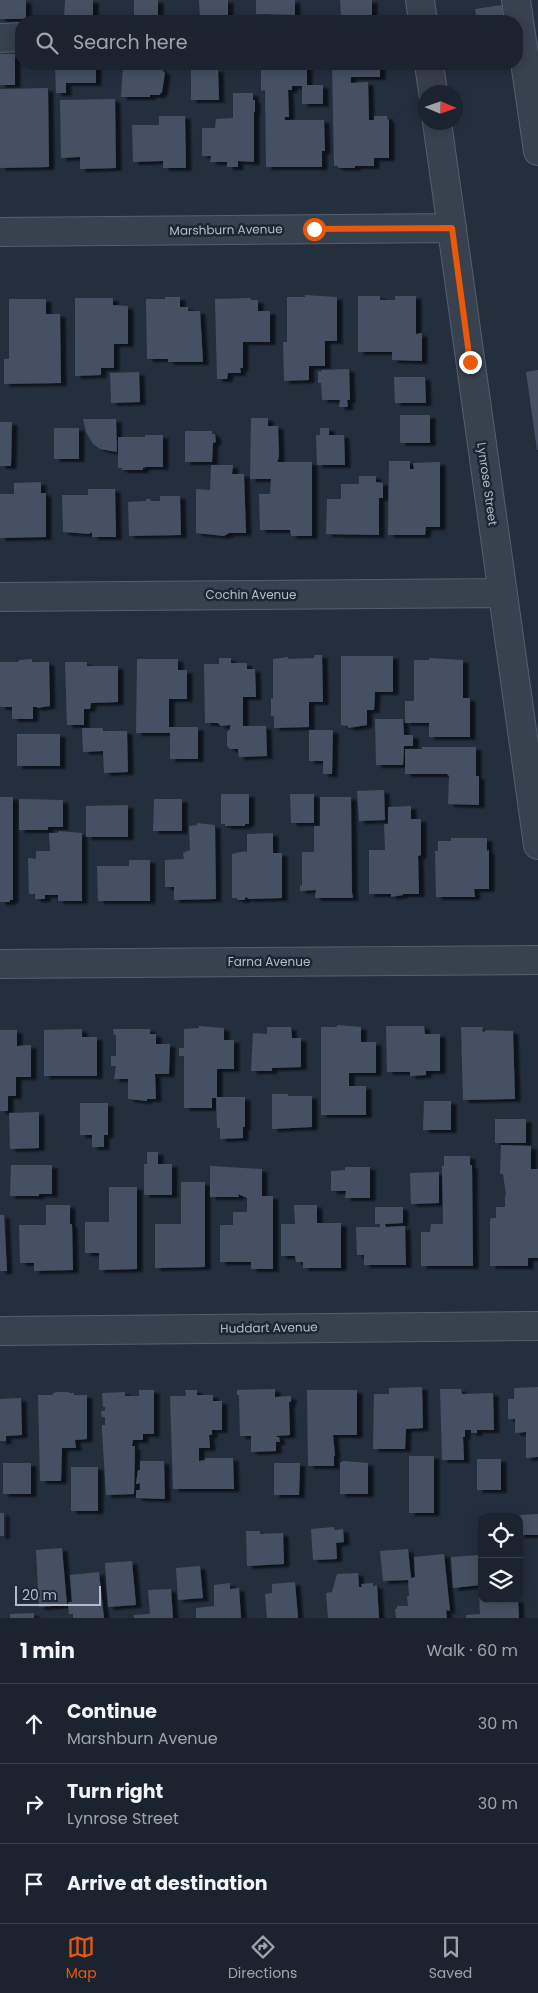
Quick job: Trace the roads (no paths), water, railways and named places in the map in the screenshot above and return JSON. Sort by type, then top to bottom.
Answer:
[{"type":"street","points":[[420,0],[422,15]]},
{"type":"street","points":[[516,0],[518,15]]},
{"type":"street","points":[[0,38],[15,37]]},
{"type":"street","points":[[523,48],[538,151]]},
{"type":"street","points":[[430,70],[432,85]]},
{"type":"street","name":"Lynrose Street","points":[[438,130],[538,845]]},
{"type":"street","name":"Marshburn Avenue","points":[[0,232],[452,228]]},
{"type":"street","name":"Cochin Avenue","points":[[0,597],[502,593]]},
{"type":"street","name":"Farna Avenue","points":[[0,964],[538,960]]},
{"type":"street","name":"Huddart Avenue","points":[[0,1331],[538,1326]]}]
